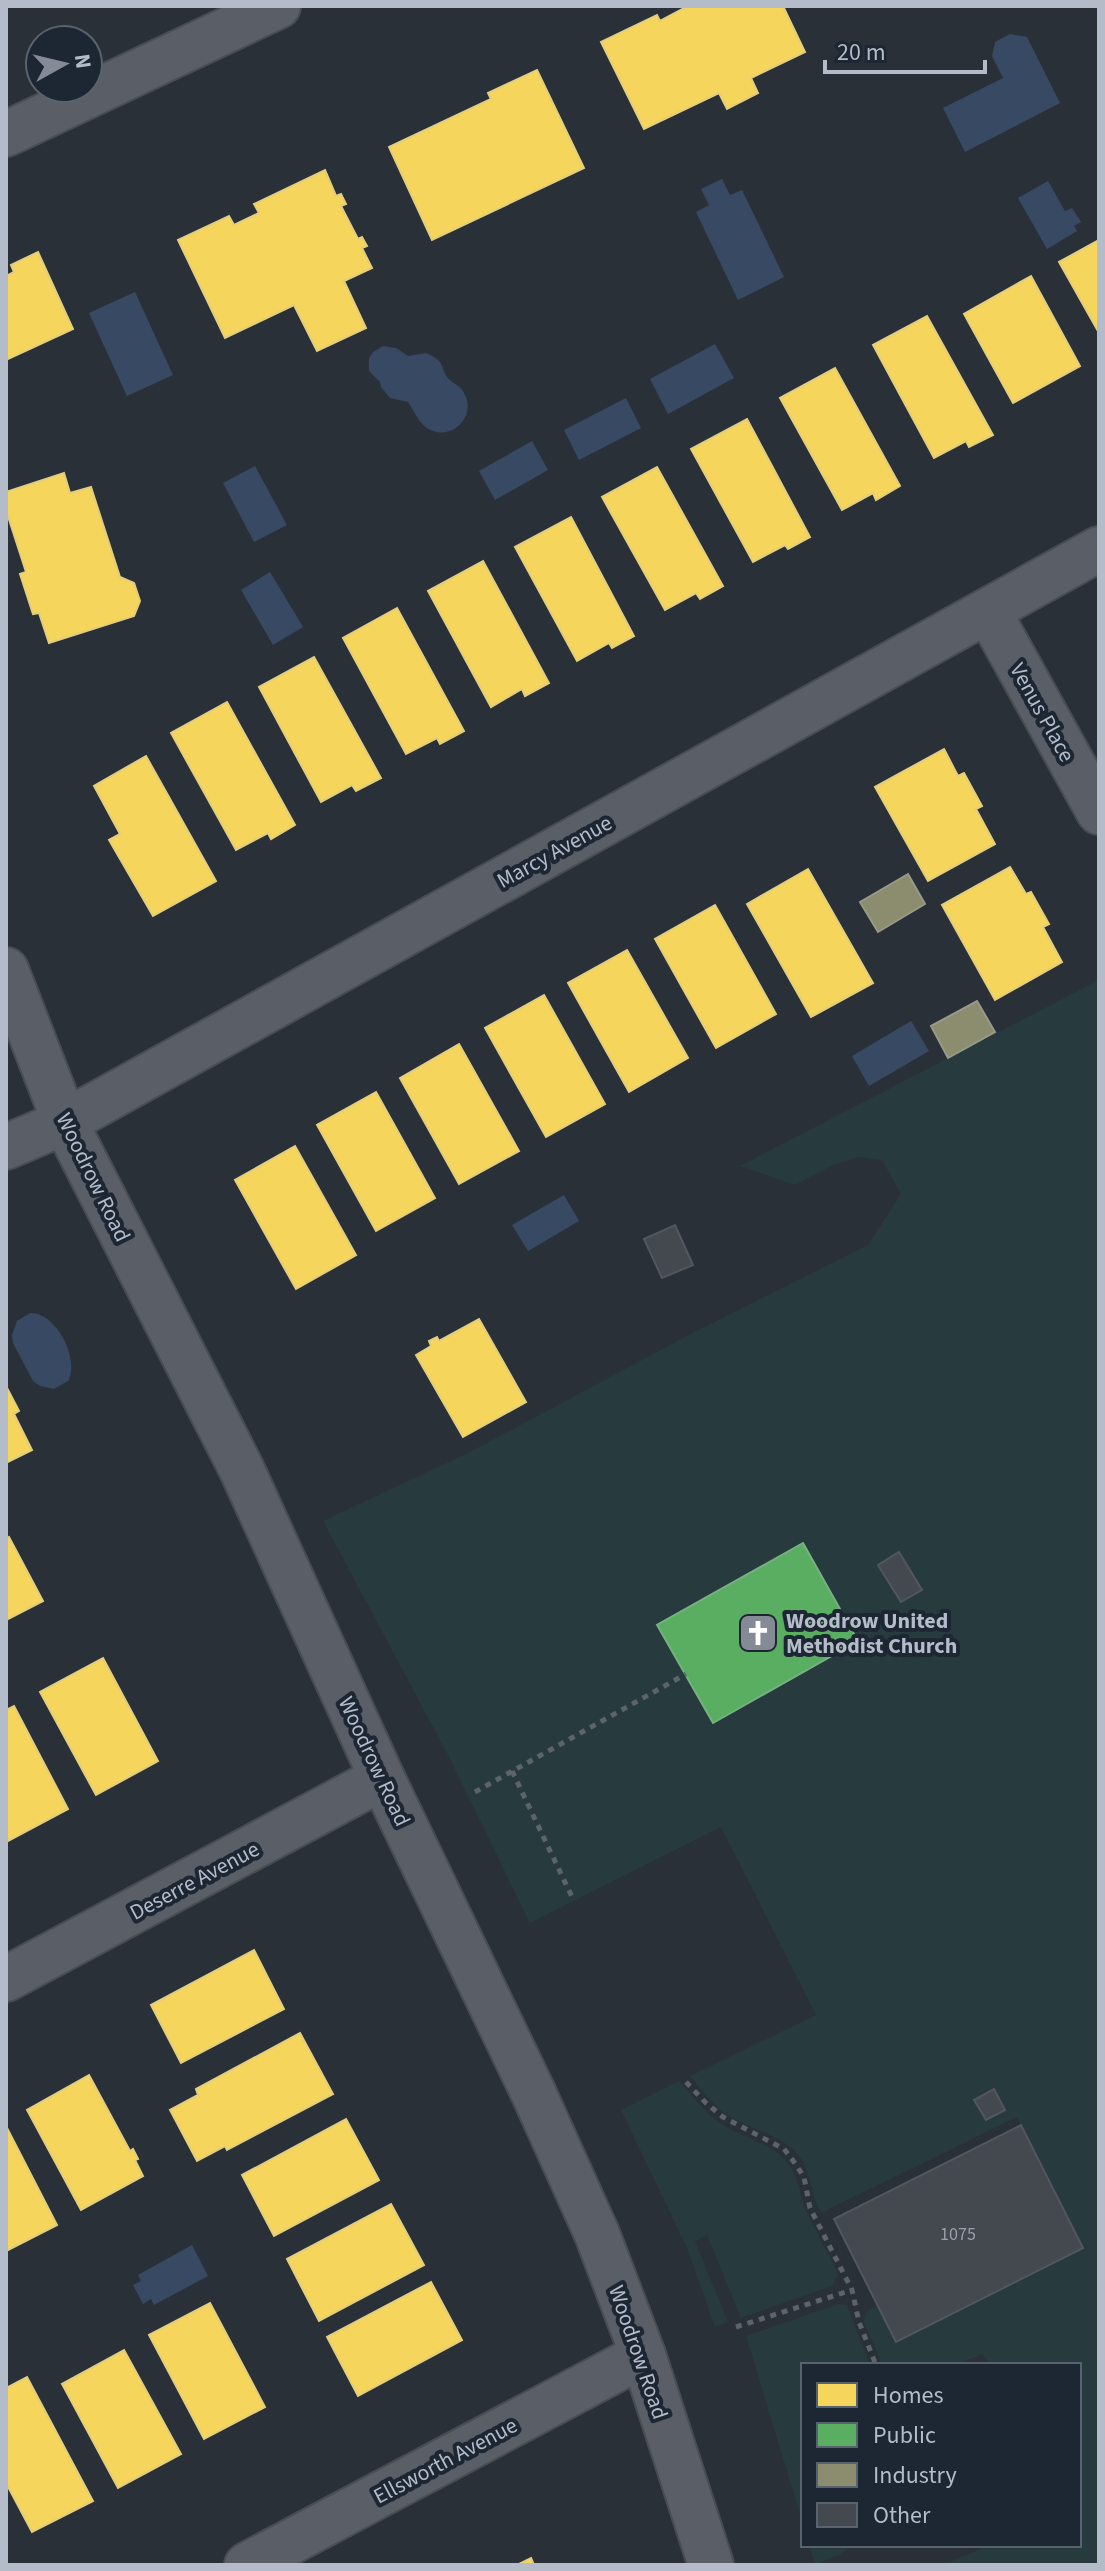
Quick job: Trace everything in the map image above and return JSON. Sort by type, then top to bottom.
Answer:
[{"type":"street","points":[[6,134],[278,6]]},
{"type":"street","name":"Marcy Avenue","points":[[6,1147],[65,1122],[1099,549]]},
{"type":"street","name":"Venus Place","points":[[988,611],[1099,812]]},
{"type":"street","name":"Woodrow Road","points":[[6,970],[65,1122],[242,1470],[382,1778],[533,2092],[597,2234],[643,2355],[711,2565]]},
{"type":"street","name":"Deserre Avenue","points":[[6,1979],[382,1778]]},
{"type":"street","name":"Ellsworth Avenue","points":[[247,2565],[643,2355]]},
{"type":"path","points":[[475,1792],[686,1674]]},
{"type":"path","points":[[512,1771],[574,1901]]},
{"type":"path","points":[[686,2082],[723,2117],[784,2149],[794,2162],[804,2177],[810,2208],[852,2290],[859,2322],[875,2363]]},
{"type":"path","points":[[736,2327],[852,2290]]},
{"type":"green space","points":[[1099,980],[1099,2565],[944,2565],[984,2547],[1081,2547],[1081,2363],[989,2363],[982,2354],[961,2363],[881,2363],[864,2322],[869,2310],[877,2305],[896,2342],[1082,2248],[1017,2117],[821,2213],[799,2156],[776,2138],[723,2112],[690,2076],[816,2015],[721,1827],[530,1923],[448,1755],[323,1521],[468,1453],[687,1336],[868,1245],[901,1194],[882,1160],[859,1157],[831,1166],[795,1185],[740,1166]]},
{"type":"green space","points":[[679,2081],[717,2121],[773,2150],[791,2167],[809,2216],[836,2269],[838,2275],[832,2286],[741,2318],[707,2235],[695,2241],[728,2322],[715,2327],[687,2248],[621,2110]]},
{"type":"green space","points":[[838,2304],[847,2305],[869,2363],[801,2363],[801,2517],[746,2336]]},
{"type":"green space","points":[[810,2547],[850,2547],[839,2555],[815,2564]]},
{"type":"water","points":[[1010,34],[1027,37],[1060,103],[965,152],[943,108],[1003,78],[992,56],[995,42]]},
{"type":"water","points":[[722,179],[730,195],[742,190],[784,277],[738,300],[696,212],[709,205],[701,189]]},
{"type":"water","points":[[1048,181],[1065,211],[1072,208],[1081,222],[1074,226],[1077,231],[1047,249],[1018,198]]},
{"type":"water","points":[[135,292],[173,375],[127,396],[89,313]]},
{"type":"water","points":[[715,344],[734,378],[668,414],[650,379]]},
{"type":"water","points":[[383,346],[396,348],[408,356],[426,353],[437,360],[447,376],[463,391],[467,402],[465,419],[453,430],[436,432],[422,423],[408,402],[390,398],[369,371],[369,358]]},
{"type":"water","points":[[626,398],[641,428],[579,460],[564,430]]},
{"type":"water","points":[[532,441],[548,470],[495,500],[479,471]]},
{"type":"water","points":[[255,466],[287,525],[254,542],[223,483]]},
{"type":"water","points":[[270,572],[303,627],[273,645],[241,590]]},
{"type":"water","points":[[911,1021],[929,1051],[869,1086],[852,1056]]},
{"type":"water","points":[[564,1195],[579,1221],[528,1251],[512,1225]]},
{"type":"water","points":[[30,1313],[49,1320],[57,1328],[68,1350],[71,1372],[68,1381],[54,1389],[33,1381],[13,1343],[12,1335],[17,1321]]},
{"type":"water","points":[[192,2245],[208,2276],[154,2305],[151,2299],[143,2304],[133,2285],[141,2281],[138,2275]]},
{"type":"building: Homes","points":[[688,6],[783,6],[805,52],[751,78],[758,93],[727,109],[719,93],[644,129],[601,42],[657,15],[660,21]]},
{"type":"building: Homes","points":[[537,70],[584,168],[432,240],[389,147],[491,99],[488,93]]},
{"type":"building: Homes","points":[[325,170],[336,196],[341,194],[346,204],[341,206],[358,239],[362,237],[367,246],[362,248],[372,268],[344,281],[366,328],[317,351],[294,305],[225,338],[178,240],[229,216],[234,225],[259,213],[254,204]]},
{"type":"building: Homes","points":[[1099,240],[1099,333],[1059,262]]},
{"type":"building: Homes","points":[[38,252],[73,329],[6,360],[6,276],[14,272],[11,265]]},
{"type":"building: Homes","points":[[1031,276],[1080,366],[1013,403],[964,314]]},
{"type":"building: Homes","points":[[927,316],[993,435],[969,447],[966,441],[934,458],[873,345]]},
{"type":"building: Homes","points":[[835,368],[900,486],[876,500],[873,493],[842,510],[780,398]]},
{"type":"building: Homes","points":[[747,419],[810,537],[788,549],[785,545],[753,562],[691,449]]},
{"type":"building: Homes","points":[[657,467],[723,586],[700,599],[696,593],[665,610],[602,497]]},
{"type":"building: Homes","points":[[64,473],[70,493],[91,487],[120,577],[134,583],[140,601],[134,616],[49,643],[39,613],[33,614],[20,574],[26,572],[6,510],[6,492]]},
{"type":"building: Homes","points":[[571,517],[634,636],[612,648],[609,643],[577,661],[515,547]]},
{"type":"building: Homes","points":[[483,561],[549,683],[525,696],[522,689],[491,707],[428,591]]},
{"type":"building: Homes","points":[[397,608],[464,731],[440,744],[437,738],[406,754],[343,638]]},
{"type":"building: Homes","points":[[314,657],[381,778],[356,791],[352,785],[321,802],[259,687]]},
{"type":"building: Homes","points":[[227,702],[295,825],[271,839],[268,833],[236,850],[171,733]]},
{"type":"building: Homes","points":[[944,749],[958,776],[964,773],[982,806],[976,809],[995,844],[928,881],[875,787]]},
{"type":"building: Homes","points":[[146,756],[216,881],[153,916],[109,840],[120,834],[94,786]]},
{"type":"building: Homes","points":[[1010,867],[1026,894],[1031,892],[1049,924],[1043,927],[1062,962],[995,1000],[942,905]]},
{"type":"building: Homes","points":[[808,869],[873,983],[811,1017],[747,904]]},
{"type":"building: Homes","points":[[715,905],[776,1014],[716,1048],[655,939]]},
{"type":"building: Homes","points":[[627,950],[688,1058],[629,1092],[568,983]]},
{"type":"building: Homes","points":[[544,995],[605,1104],[546,1137],[485,1028]]},
{"type":"building: Homes","points":[[459,1044],[519,1151],[459,1184],[400,1078]]},
{"type":"building: Homes","points":[[376,1092],[435,1198],[376,1231],[317,1125]]},
{"type":"building: Homes","points":[[295,1146],[356,1255],[296,1289],[235,1180]]},
{"type":"building: Homes","points":[[479,1319],[526,1402],[463,1437],[416,1355],[431,1346],[429,1341],[437,1337],[439,1341]]},
{"type":"building: Homes","points":[[6,1386],[19,1411],[14,1414],[32,1450],[6,1463]]},
{"type":"building: Homes","points":[[9,1537],[43,1601],[6,1620],[6,1539]]},
{"type":"building: Homes","points":[[103,1658],[158,1761],[96,1795],[40,1692]]},
{"type":"building: Homes","points":[[14,1706],[68,1809],[6,1842],[6,1710]]},
{"type":"building: Homes","points":[[254,1950],[284,2009],[181,2063],[151,2005]]},
{"type":"building: Homes","points":[[300,2033],[333,2094],[227,2150],[225,2146],[197,2161],[170,2110],[198,2095],[196,2089]]},
{"type":"building: Homes","points":[[89,2075],[130,2151],[133,2149],[143,2176],[81,2210],[27,2110]]},
{"type":"building: Homes","points":[[346,2119],[379,2180],[274,2236],[242,2175]]},
{"type":"building: Homes","points":[[6,2126],[57,2225],[6,2251]]},
{"type":"building: Homes","points":[[391,2204],[424,2265],[319,2321],[287,2259]]},
{"type":"building: Homes","points":[[431,2282],[462,2340],[358,2396],[327,2337]]},
{"type":"building: Homes","points":[[210,2303],[265,2407],[204,2439],[149,2335]]},
{"type":"building: Homes","points":[[124,2350],[181,2454],[118,2488],[62,2384]]},
{"type":"building: Homes","points":[[27,2377],[93,2501],[32,2532],[6,2483],[6,2388]]},
{"type":"building: Homes","points":[[531,2558],[534,2565],[517,2565]]},
{"type":"building: Public","name":"Woodrow United Methodist Church","points":[[803,1543],[858,1641],[713,1723],[657,1625]]},
{"type":"building: Industry","points":[[908,874],[925,904],[878,932],[860,902]]},
{"type":"building: Industry","points":[[977,1001],[995,1032],[948,1058],[931,1026]]},
{"type":"building: Other","points":[[675,1225],[693,1265],[662,1278],[644,1239]]},
{"type":"building: Other","points":[[899,1552],[922,1590],[901,1602],[878,1565]]},
{"type":"building: Other","points":[[994,2089],[1005,2110],[986,2120],[974,2100]]},
{"type":"building: Other","points":[[1021,2125],[1083,2248],[896,2342],[834,2219]]},
{"type":"place","name":"Woodrow United Methodist Church","points":[[758,1633]]}]
